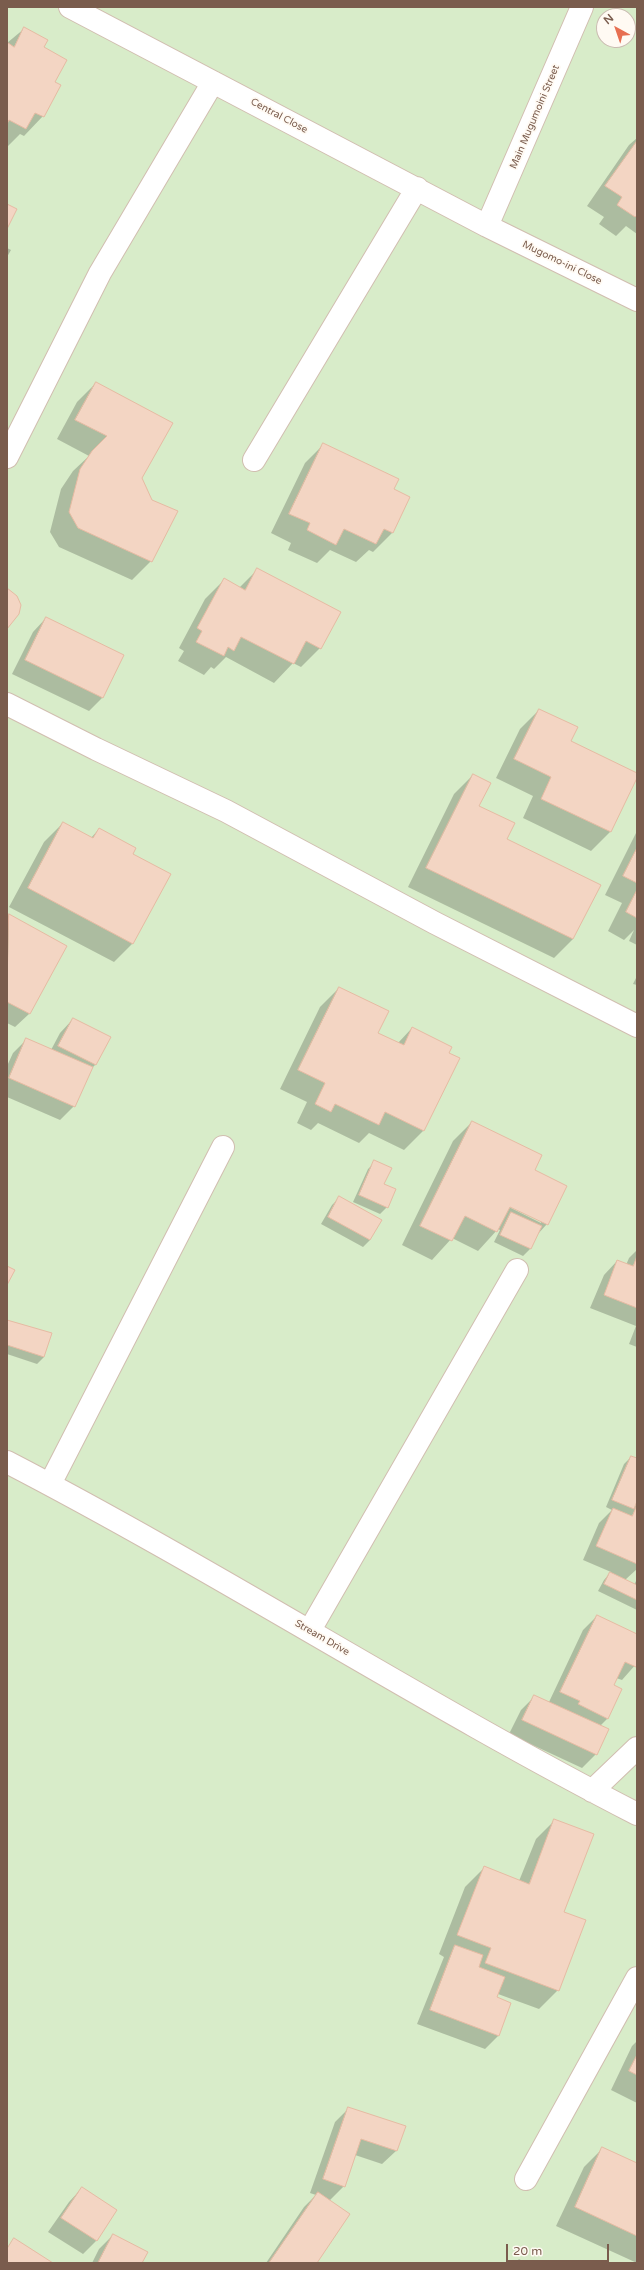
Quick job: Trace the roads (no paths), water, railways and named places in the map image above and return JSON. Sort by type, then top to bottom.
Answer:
[{"type":"street","name":"Central Close","points":[[70,7],[487,226]]},
{"type":"street","name":"Main Mugumoini Street","points":[[487,226],[582,7]]},
{"type":"street","points":[[7,457],[100,273],[213,82]]},
{"type":"street","points":[[254,460],[416,188]]},
{"type":"street","name":"Mugomo-ini Close","points":[[487,226],[637,300]]},
{"type":"street","points":[[7,704],[96,749],[226,811],[435,923],[637,1026]]},
{"type":"street","points":[[50,1484],[224,1147]]},
{"type":"street","points":[[310,1630],[517,1270]]},
{"type":"street","name":"Stream Drive","points":[[7,1462],[50,1484],[310,1630],[592,1791],[637,1814]]},
{"type":"street","points":[[592,1791],[637,1748]]},
{"type":"street","points":[[526,2179],[637,1978]]}]
